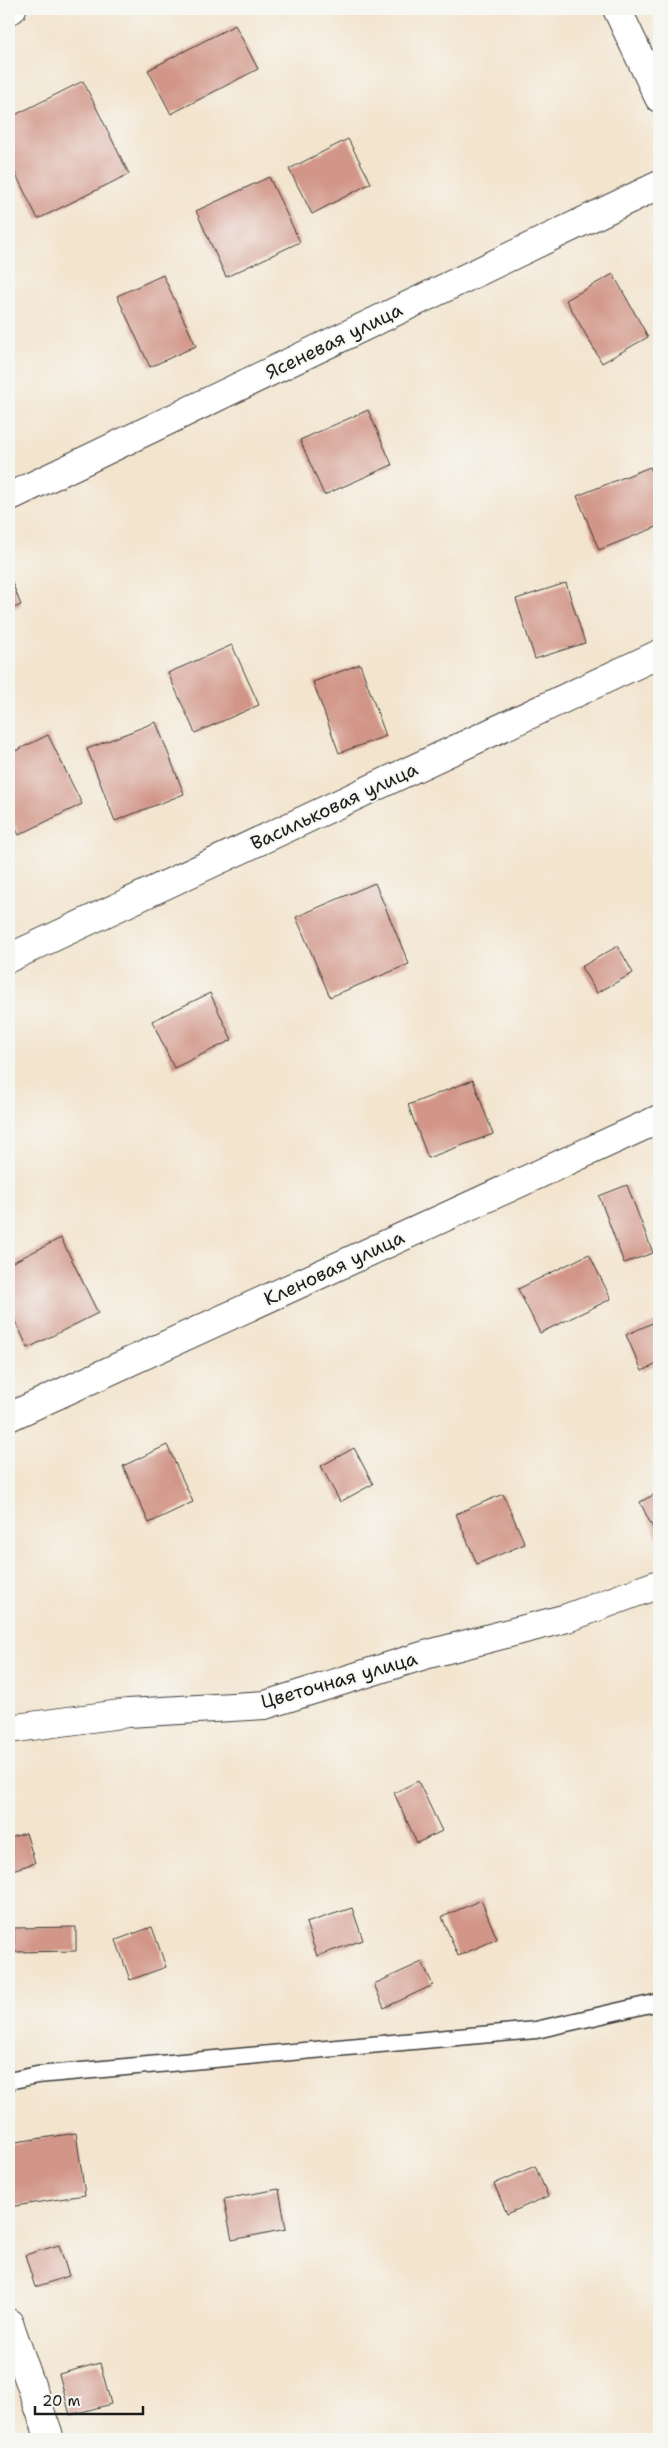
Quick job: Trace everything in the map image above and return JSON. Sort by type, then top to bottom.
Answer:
[{"type":"street","points":[[617,9],[659,98]]},
{"type":"street","name":"Ясеневая улица","points":[[9,497],[659,185]]},
{"type":"street","name":"Васильковая улица","points":[[9,958],[659,654]]},
{"type":"street","name":"Кленовая улица","points":[[9,1418],[659,1118]]},
{"type":"street","name":"Цветочная улица","points":[[9,1729],[128,1713],[265,1704],[425,1655],[568,1618],[659,1584]]},
{"type":"street","points":[[9,2323],[50,2439]]},
{"type":"lane","points":[[9,2081],[46,2074],[536,2030],[659,2002]]},
{"type":"building","points":[[235,25],[258,69],[171,114],[148,70]]},
{"type":"building","points":[[83,81],[129,174],[38,219],[9,161],[9,118]]},
{"type":"building","points":[[348,139],[371,183],[312,214],[289,169]]},
{"type":"building","points":[[269,177],[300,242],[226,277],[196,211]]},
{"type":"building","points":[[613,274],[648,337],[602,363],[566,300]]},
{"type":"building","points":[[163,275],[196,346],[150,367],[117,296]]},
{"type":"building","points":[[368,410],[392,465],[324,495],[300,440]]},
{"type":"building","points":[[650,467],[659,490],[659,526],[599,550],[577,496]]},
{"type":"building","points":[[9,578],[21,605],[9,610]]},
{"type":"building","points":[[566,583],[585,643],[535,659],[516,599]]},
{"type":"building","points":[[232,645],[259,705],[195,733],[168,673]]},
{"type":"building","points":[[360,664],[386,736],[339,753],[313,682]]},
{"type":"building","points":[[156,722],[184,794],[115,821],[87,749]]},
{"type":"building","points":[[48,735],[82,804],[19,835],[9,815],[9,754]]},
{"type":"building","points":[[375,883],[409,964],[330,997],[296,917]]},
{"type":"building","points":[[618,946],[633,973],[597,993],[581,967]]},
{"type":"building","points":[[210,993],[232,1040],[174,1068],[152,1021]]},
{"type":"building","points":[[473,1080],[493,1134],[428,1158],[408,1105]]},
{"type":"building","points":[[627,1185],[653,1253],[624,1263],[599,1196]]},
{"type":"building","points":[[61,1238],[98,1313],[28,1348],[9,1308],[9,1264]]},
{"type":"building","points":[[589,1254],[611,1299],[540,1333],[518,1289]]},
{"type":"building","points":[[659,1320],[659,1363],[642,1371],[626,1335]]},
{"type":"building","points":[[167,1445],[193,1502],[149,1523],[123,1466]]},
{"type":"building","points":[[354,1448],[373,1484],[340,1502],[321,1466]]},
{"type":"building","points":[[659,1492],[659,1541],[640,1502]]},
{"type":"building","points":[[503,1494],[525,1544],[477,1564],[456,1514]]},
{"type":"building","points":[[418,1781],[442,1831],[417,1843],[394,1793]]},
{"type":"building","points":[[26,1833],[35,1863],[9,1871],[9,1838]]},
{"type":"building","points":[[481,1900],[497,1939],[458,1956],[442,1917]]},
{"type":"building","points":[[352,1908],[363,1940],[317,1956],[306,1923]]},
{"type":"building","points":[[76,1927],[76,1951],[14,1952],[14,1928]]},
{"type":"building","points":[[152,1927],[166,1967],[130,1980],[116,1940]]},
{"type":"building","points":[[422,1962],[433,1985],[384,2008],[374,1984]]},
{"type":"building","points":[[76,2133],[85,2195],[9,2207],[9,2143]]},
{"type":"building","points":[[535,2166],[548,2196],[507,2214],[494,2184]]},
{"type":"building","points":[[279,2189],[286,2229],[232,2240],[224,2199]]},
{"type":"building","points":[[59,2245],[69,2276],[35,2287],[25,2255]]},
{"type":"building","points":[[100,2363],[111,2404],[70,2415],[59,2374]]}]
